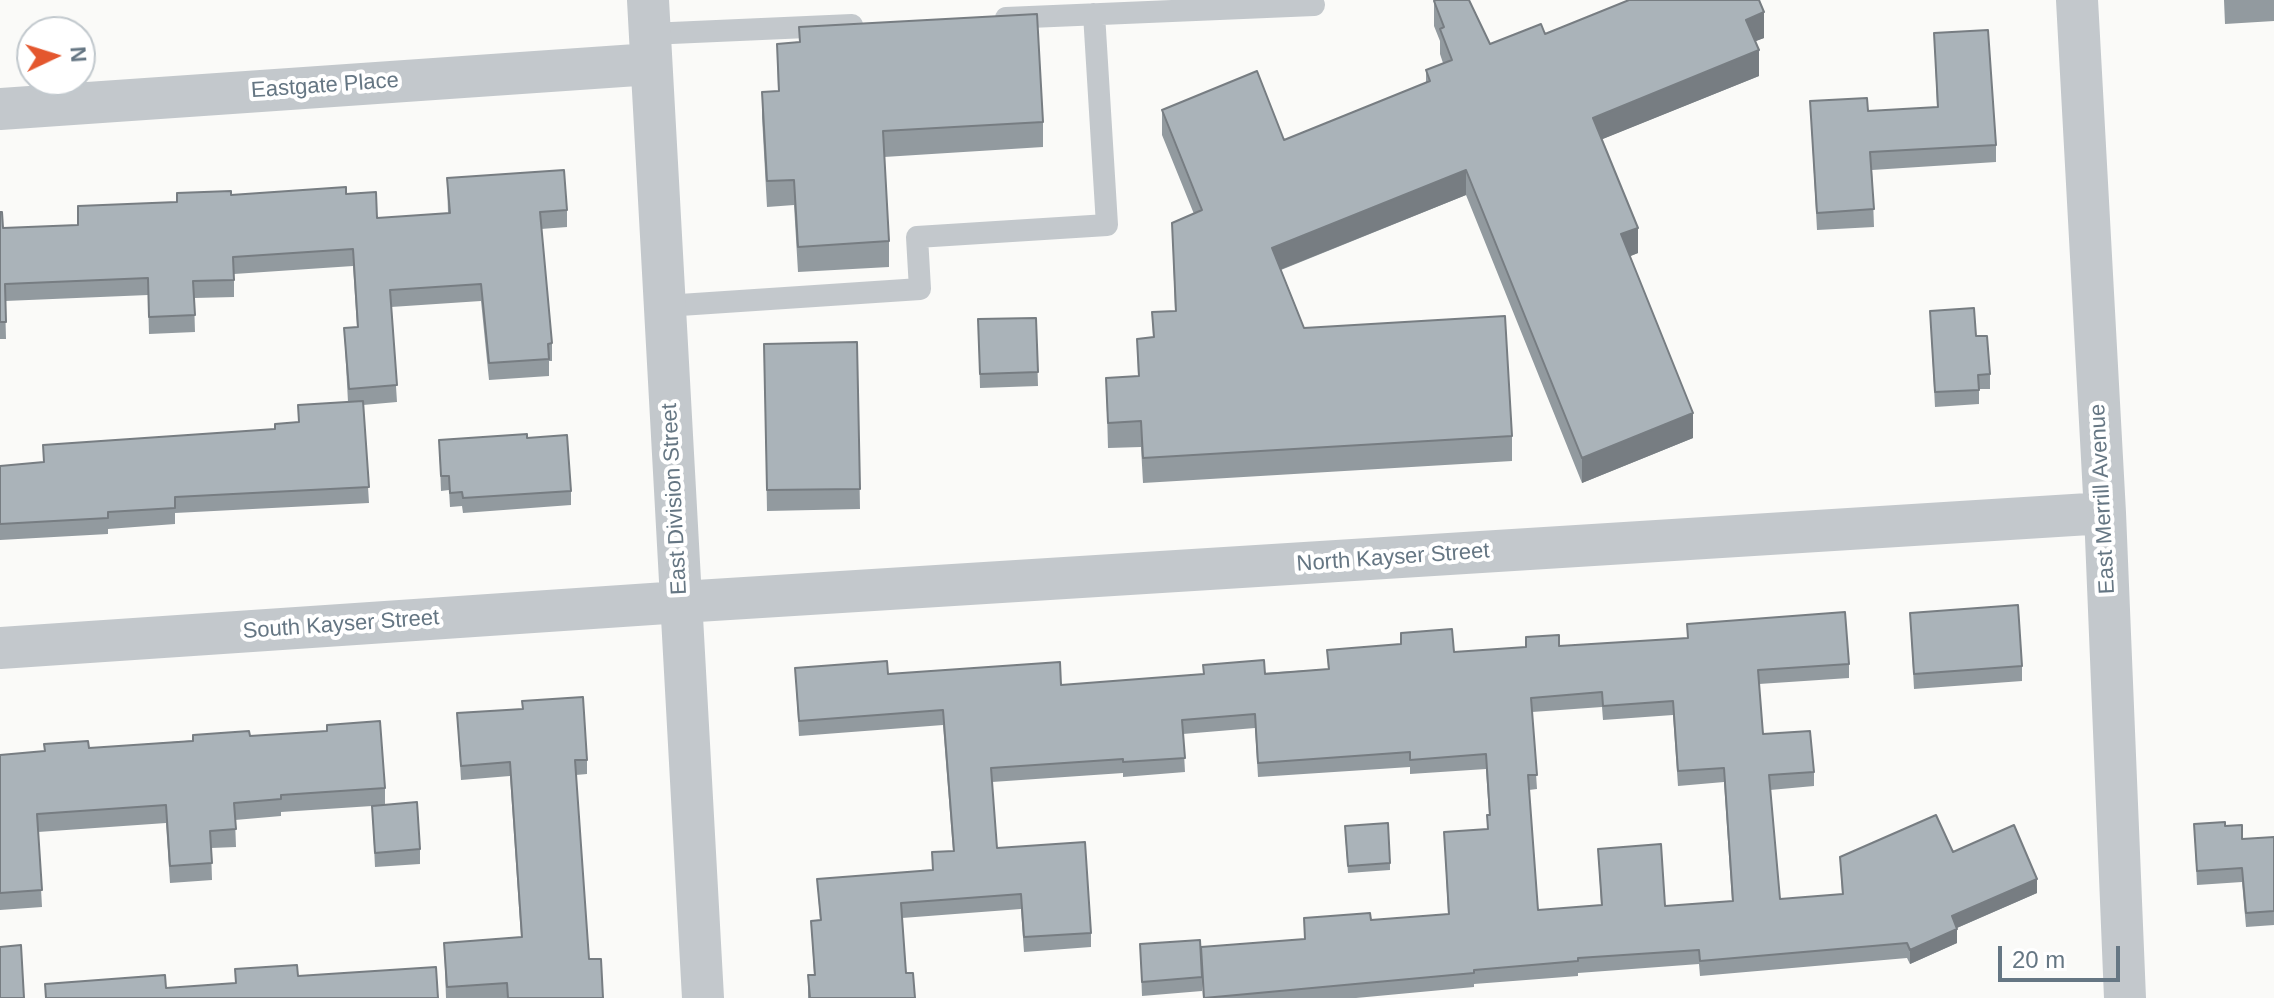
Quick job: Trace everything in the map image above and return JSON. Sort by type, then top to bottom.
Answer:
[{"type":"street","name":"East Merrill Avenue","points":[[2077,0],[2105,513],[2125,998]]},
{"type":"street","name":"East Division Street","points":[[649,33],[703,998]]},
{"type":"street","name":"Eastgate Place","points":[[0,109],[649,33]]},
{"type":"street","name":"North Kayser Street","points":[[681,602],[2105,513]]},
{"type":"street","name":"South Kayser Street","points":[[0,648],[681,602]]},
{"type":"lane","points":[[977,19],[1009,9],[1094,14],[1314,5]]},
{"type":"lane","points":[[665,306],[920,289],[917,237],[1107,225],[1094,14]]},
{"type":"lane","points":[[649,33],[881,23]]},
{"type":"building","points":[[1436,0],[1469,0],[1490,44],[1541,24],[1545,34],[1629,0],[1759,0],[1764,12],[1746,20],[1759,50],[1593,118],[1638,228],[1621,234],[1693,413],[1582,458],[1466,170],[1272,248],[1304,328],[1505,316],[1512,436],[1143,458],[1141,421],[1108,423],[1106,378],[1139,376],[1137,339],[1154,337],[1152,312],[1176,311],[1172,223],[1202,210],[1162,110],[1257,71],[1284,140],[1430,81],[1426,70],[1452,60],[1440,29],[1444,27]]},
{"type":"building","points":[[1037,14],[1043,122],[883,131],[889,241],[798,247],[794,180],[767,181],[762,92],[779,91],[777,44],[800,42],[799,27]]},
{"type":"building","points":[[1988,30],[1996,145],[1870,152],[1874,209],[1817,213],[1810,101],[1867,98],[1868,111],[1938,107],[1934,33]]},
{"type":"building","points":[[564,170],[567,210],[540,212],[552,343],[548,344],[549,359],[489,363],[481,284],[390,290],[397,385],[349,389],[344,328],[358,327],[353,249],[233,257],[234,280],[193,281],[195,315],[149,317],[148,278],[5,284],[6,322],[0,322],[0,212],[3,228],[78,225],[78,206],[177,202],[177,193],[231,191],[231,195],[346,187],[346,194],[376,192],[377,218],[450,213],[447,178]]},
{"type":"building","points":[[1974,308],[1976,336],[1987,336],[1990,374],[1978,375],[1979,390],[1935,392],[1930,311]]},
{"type":"building","points":[[1036,318],[1038,372],[980,374],[978,319]]},
{"type":"building","points":[[857,342],[860,489],[767,490],[764,344]]},
{"type":"building","points":[[363,401],[369,487],[175,497],[175,508],[108,512],[108,518],[0,524],[0,466],[44,462],[43,445],[275,429],[275,424],[299,422],[298,405]]},
{"type":"building","points":[[527,434],[527,438],[567,435],[571,491],[463,498],[462,492],[450,493],[449,476],[441,476],[439,440]]},
{"type":"building","points":[[2018,605],[2022,666],[1914,674],[1910,613]]},
{"type":"building","points":[[1845,612],[1849,664],[1758,670],[1763,734],[1810,731],[1814,772],[1769,775],[1780,899],[1843,894],[1840,857],[1936,815],[1953,852],[2014,825],[2037,879],[1952,916],[1957,929],[1910,950],[1907,943],[1700,961],[1699,950],[1578,958],[1578,961],[1474,970],[1474,973],[1204,998],[1201,947],[1305,939],[1304,918],[1370,913],[1371,920],[1449,914],[1444,832],[1488,829],[1486,754],[1410,760],[1410,752],[1258,763],[1255,714],[1182,720],[1185,758],[991,768],[997,848],[1085,842],[1091,933],[1024,937],[1021,894],[901,903],[906,973],[913,973],[915,998],[810,998],[808,975],[815,975],[811,921],[821,920],[817,879],[933,870],[932,852],[954,851],[943,710],[799,721],[795,668],[887,661],[888,674],[1060,662],[1061,685],[1204,674],[1203,665],[1264,660],[1265,674],[1329,669],[1327,650],[1401,644],[1401,633],[1452,629],[1454,652],[1526,647],[1526,637],[1559,635],[1559,646],[1688,638],[1687,624]],"holes":[[[1602,692],[1603,706],[1673,701],[1678,771],[1724,768],[1733,901],[1665,906],[1661,844],[1598,849],[1602,905],[1538,910],[1528,775],[1537,775],[1531,698]]]},
{"type":"building","points":[[583,697],[587,760],[575,760],[589,959],[601,959],[603,998],[508,998],[507,983],[447,987],[444,943],[522,937],[510,762],[461,766],[457,713],[523,709],[522,701]]},
{"type":"building","points":[[380,721],[385,788],[281,795],[281,799],[234,803],[236,829],[210,831],[212,863],[170,866],[166,805],[37,814],[42,890],[0,893],[0,755],[45,751],[44,744],[88,741],[89,748],[193,741],[193,735],[249,731],[250,736],[327,731],[327,725]]},
{"type":"building","points":[[417,802],[420,849],[375,853],[372,806]]},
{"type":"building","points":[[2225,822],[2225,826],[2242,825],[2242,839],[2274,837],[2274,911],[2246,913],[2242,868],[2197,871],[2194,824]]},
{"type":"building","points":[[1388,823],[1390,863],[1348,866],[1345,826]]},
{"type":"building","points":[[1200,940],[1202,977],[1142,982],[1140,944]]},
{"type":"building","points":[[21,945],[24,998],[0,998],[0,947]]},
{"type":"building","points":[[297,965],[298,976],[436,967],[438,998],[46,998],[45,984],[165,975],[166,988],[236,983],[235,969]]}]
